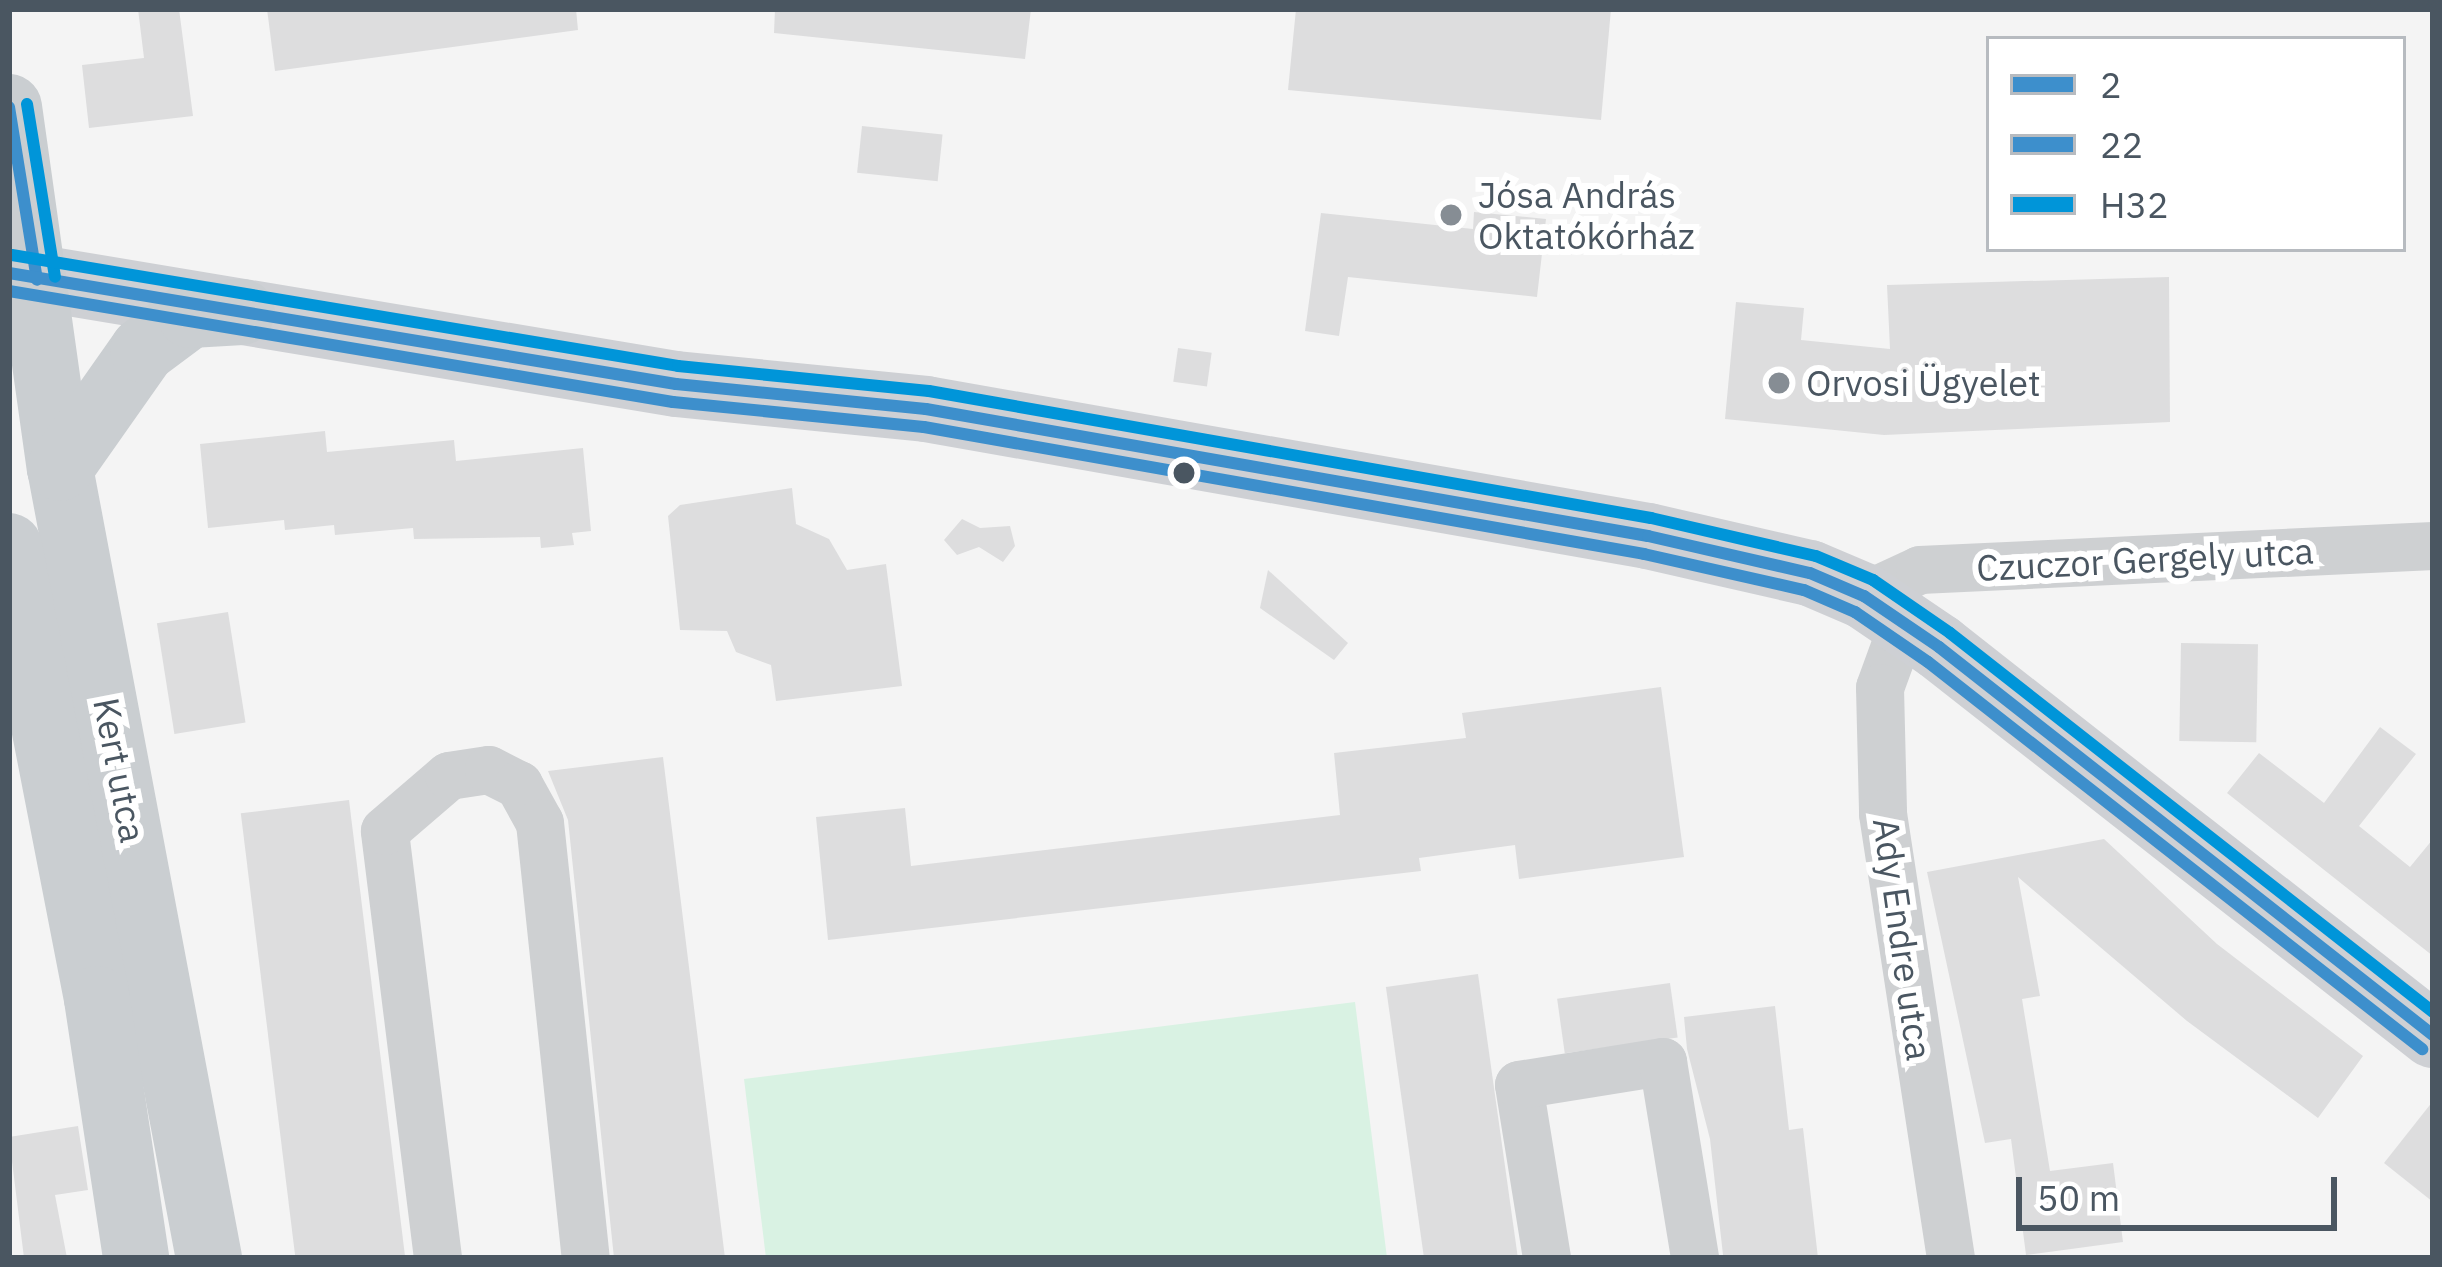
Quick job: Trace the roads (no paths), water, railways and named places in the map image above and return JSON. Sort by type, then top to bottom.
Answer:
[{"type":"main road","name":"Kert utca","points":[[9,107],[23,276],[209,1258]]},
{"type":"main road","points":[[23,276],[676,384],[926,410],[1760,558],[1884,609],[2433,1035]]},
{"type":"main road","points":[[60,467],[143,350],[190,315],[242,312]]},
{"type":"main road","name":"Kert utca","points":[[9,547],[97,999],[136,1258]]},
{"type":"street","name":"Czuczor Gergely utca","points":[[1884,609],[1920,570],[2433,546]]},
{"type":"street","name":"Ady Endre utca","points":[[1884,609],[1882,814],[1951,1258]]},
{"type":"street","points":[[438,1258],[385,831],[449,776],[489,770],[519,785],[540,824],[586,1258]]},
{"type":"street","points":[[1546,1258],[1519,1085],[1663,1062],[1695,1258]]},
{"type":"place","name":"Jósa András Oktatókórház","points":[[1451,215]]},
{"type":"place","name":"Orvosi Ügyelet","points":[[1779,383]]}]
